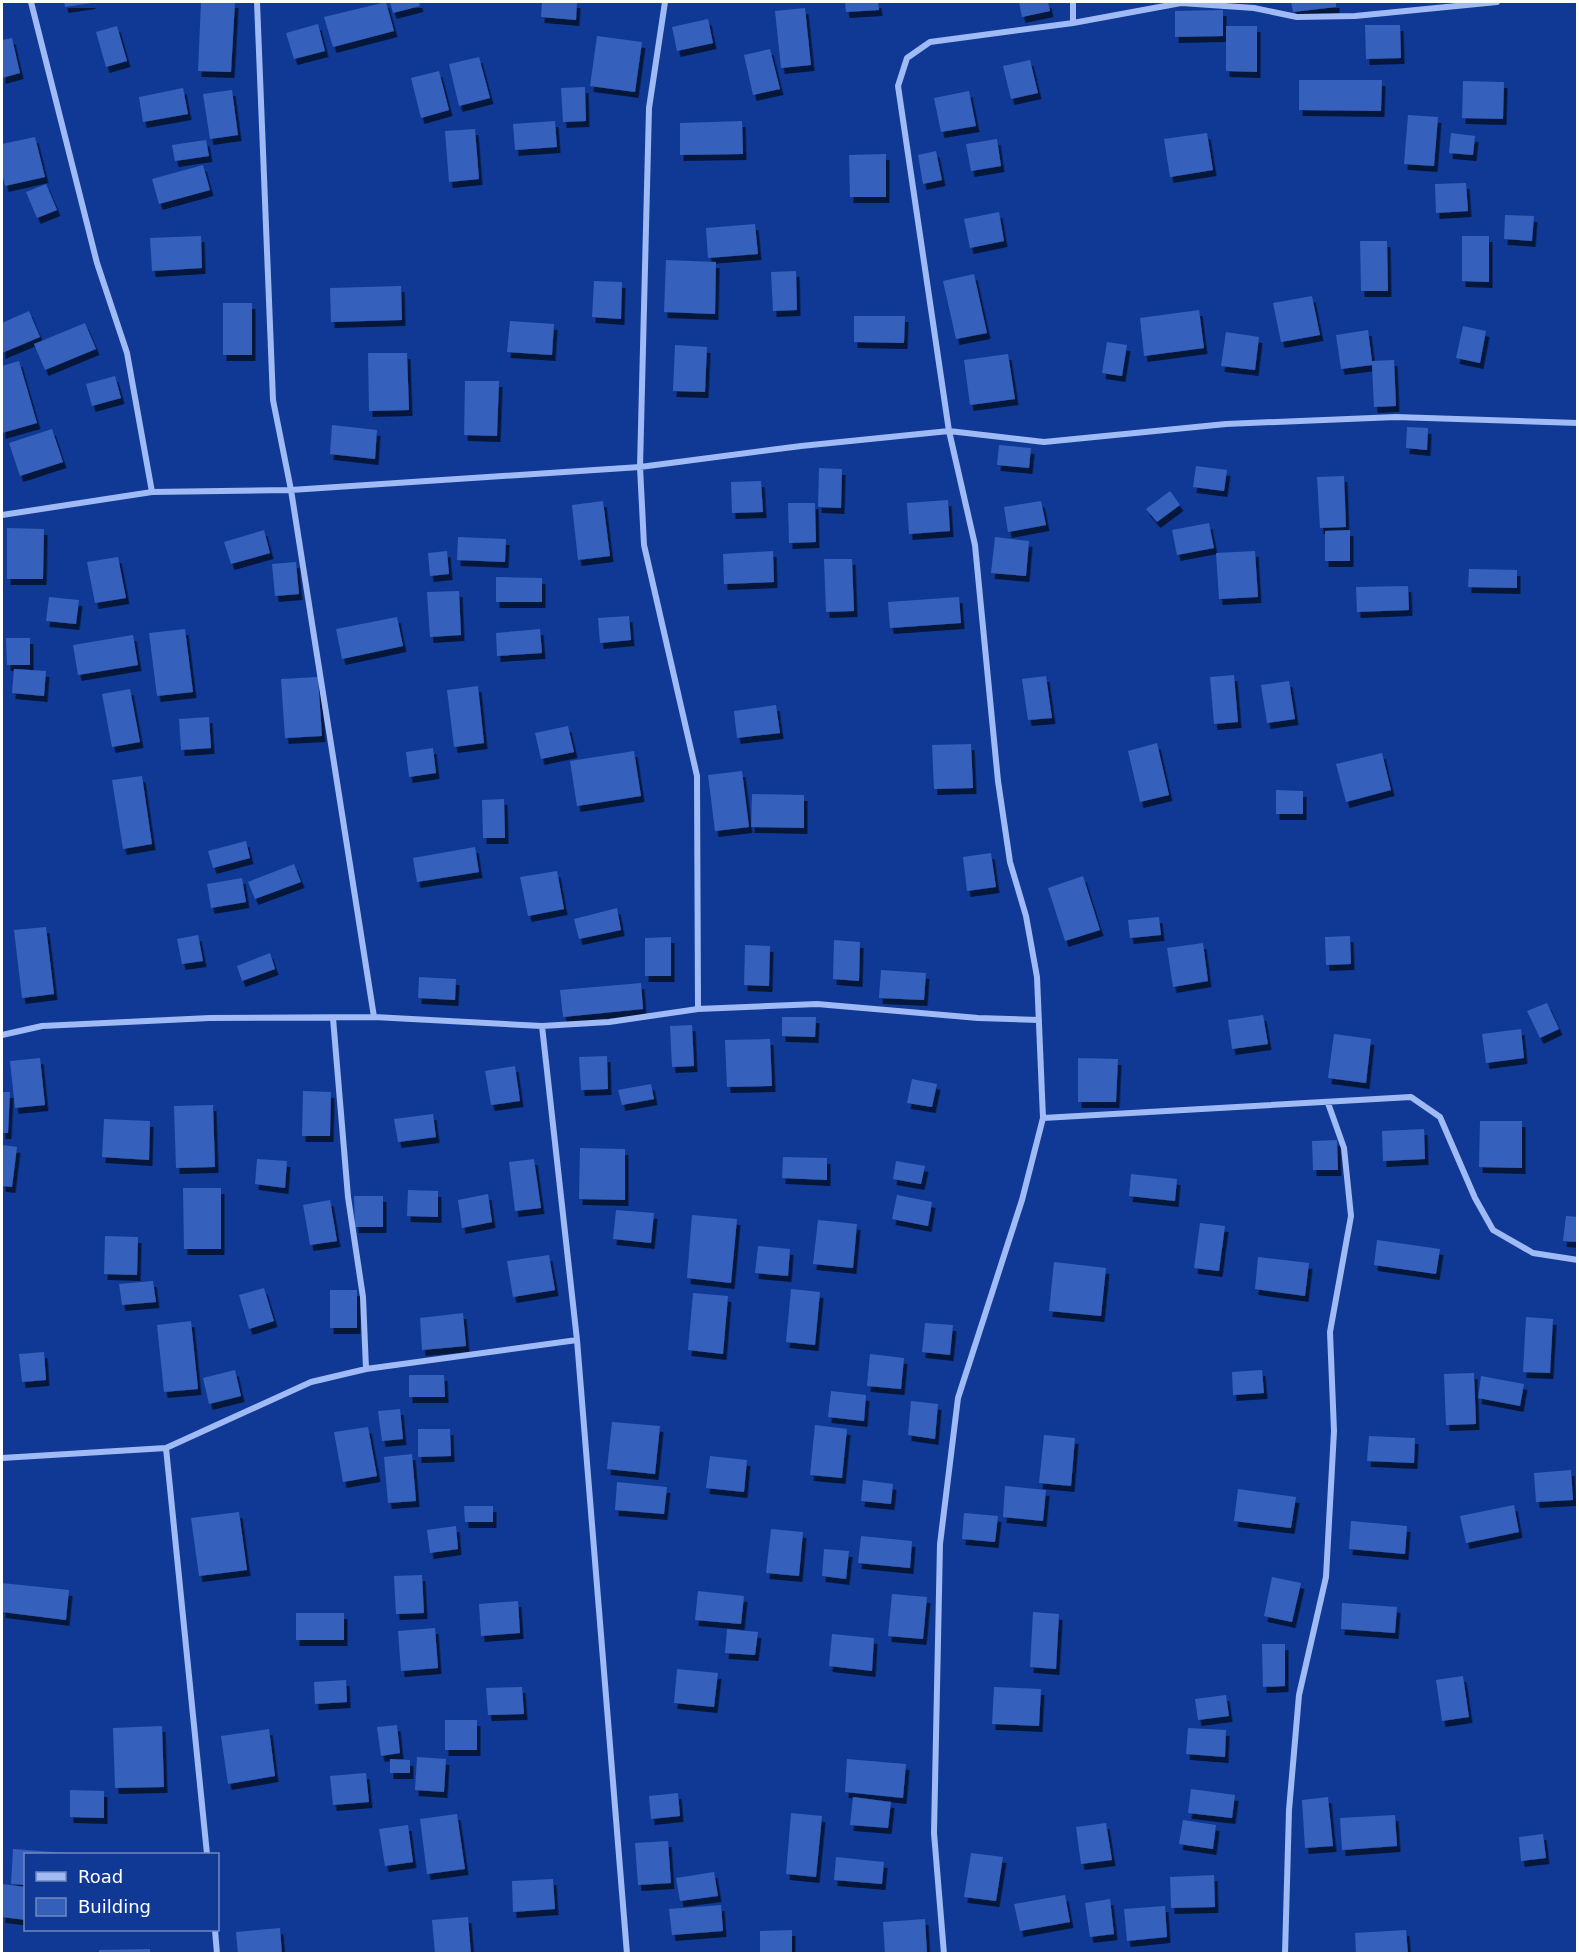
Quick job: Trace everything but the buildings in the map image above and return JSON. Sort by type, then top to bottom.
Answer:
[{"type":"street","points":[[32,2],[97,263],[127,353],[152,492]]},
{"type":"street","points":[[257,2],[273,400],[291,490],[374,1017]]},
{"type":"street","points":[[665,2],[649,108],[640,467],[644,545],[697,776],[698,1008]]},
{"type":"street","points":[[1073,2],[1073,23]]},
{"type":"street","points":[[944,1953],[934,1833],[940,1544],[958,1398],[1022,1200],[1042,1118],[1040,1020],[1037,977],[1028,926],[1010,862],[998,781],[975,545],[949,431],[898,86],[907,58],[930,42],[1073,23],[1181,3],[1254,8],[1297,17],[1355,16],[1441,4],[1497,2]]},
{"type":"street","points":[[2,515],[152,492],[291,490],[640,467],[801,446],[949,431],[1044,442],[1226,424],[1396,417],[1578,423]]},
{"type":"street","points":[[2,1035],[42,1026],[210,1018],[374,1017],[542,1026],[609,1022],[698,1008],[817,1005],[978,1018],[1040,1020]]},
{"type":"street","points":[[333,1018],[348,1197],[363,1297],[366,1369]]},
{"type":"street","points":[[542,1026],[577,1340],[627,1953]]},
{"type":"street","points":[[1042,1118],[1411,1097],[1440,1117],[1475,1198],[1493,1230],[1533,1253],[1578,1260]]},
{"type":"street","points":[[1285,1953],[1289,1809],[1299,1695],[1326,1577],[1334,1431],[1330,1332],[1351,1216],[1344,1148],[1328,1102]]},
{"type":"street","points":[[2,1458],[166,1448],[311,1382],[366,1369],[577,1340]]},
{"type":"street","points":[[166,1448],[207,1853]]},
{"type":"street","points":[[215,1931],[217,1953]]}]
